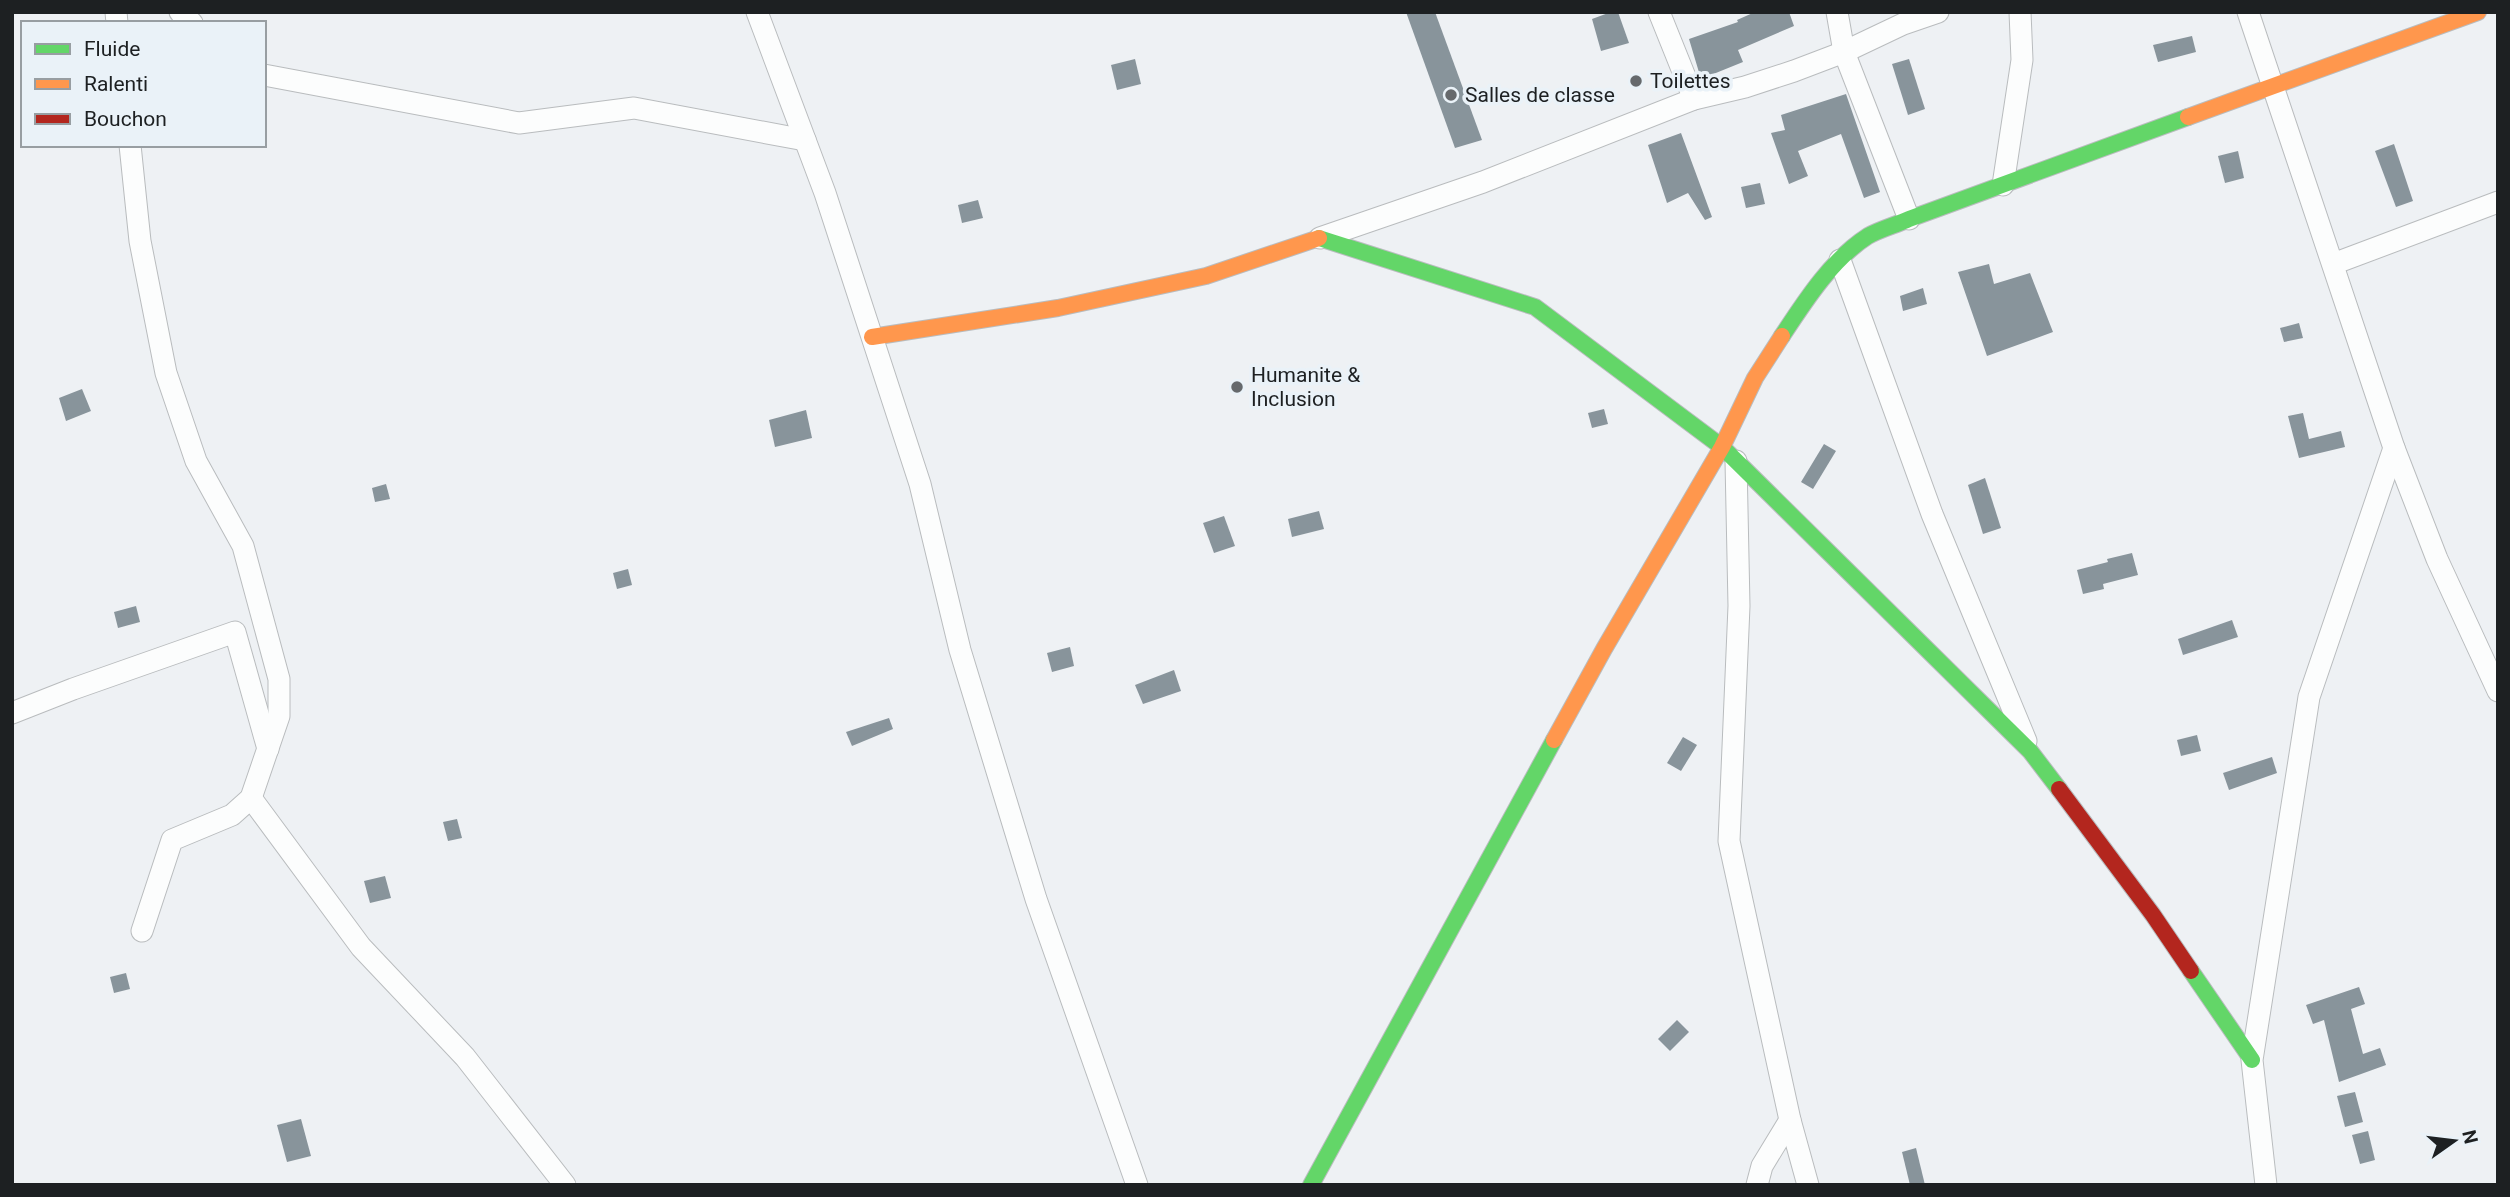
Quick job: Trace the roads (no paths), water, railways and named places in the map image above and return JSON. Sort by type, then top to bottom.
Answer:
[{"type":"street","points":[[757,12],[825,193],[920,484],[960,650],[1035,900],[1137,1185]]},
{"type":"street","points":[[1659,12],[1694,99]]},
{"type":"street","points":[[1837,12],[1844,52],[1909,219]]},
{"type":"street","points":[[872,337],[1059,308],[1206,276],[1483,182],[1694,99],[1745,87],[1844,52],[1903,24],[1938,12]]},
{"type":"street","points":[[2003,185],[2022,60],[2020,12]]},
{"type":"street","points":[[2248,12],[2394,448],[2437,559],[2498,691]]},
{"type":"street","points":[[1311,1185],[1604,649],[1729,454],[1755,378],[1799,311],[1840,260],[1869,236],[1909,219],[2478,12]]},
{"type":"street","points":[[266,75],[519,123],[634,108],[805,140]]},
{"type":"street","points":[[130,147],[140,242],[166,373],[197,461],[243,546],[279,679],[279,716],[251,797],[232,815],[172,840],[142,931]]},
{"type":"street","points":[[2333,264],[2498,202]]},
{"type":"street","points":[[1320,237],[1535,307],[1729,454],[2030,751],[2152,915],[2252,1060]]},
{"type":"street","points":[[1840,260],[1932,514],[2030,751]]},
{"type":"street","points":[[2266,1185],[2252,1060],[2309,697],[2394,448]]},
{"type":"street","points":[[1729,454],[1740,606],[1728,841],[1790,1120],[1808,1185]]},
{"type":"street","points":[[12,713],[235,632],[268,749]]},
{"type":"street","points":[[251,797],[361,947],[465,1057],[565,1185]]},
{"type":"street","points":[[1756,1185],[1762,1166],[1790,1120]]},
{"type":"place","name":"Toilettes","points":[[1636,81]]},
{"type":"place","name":"Salles de classe","points":[[1451,95]]},
{"type":"place","name":"Humanite & Inclusion","points":[[1237,387]]}]
